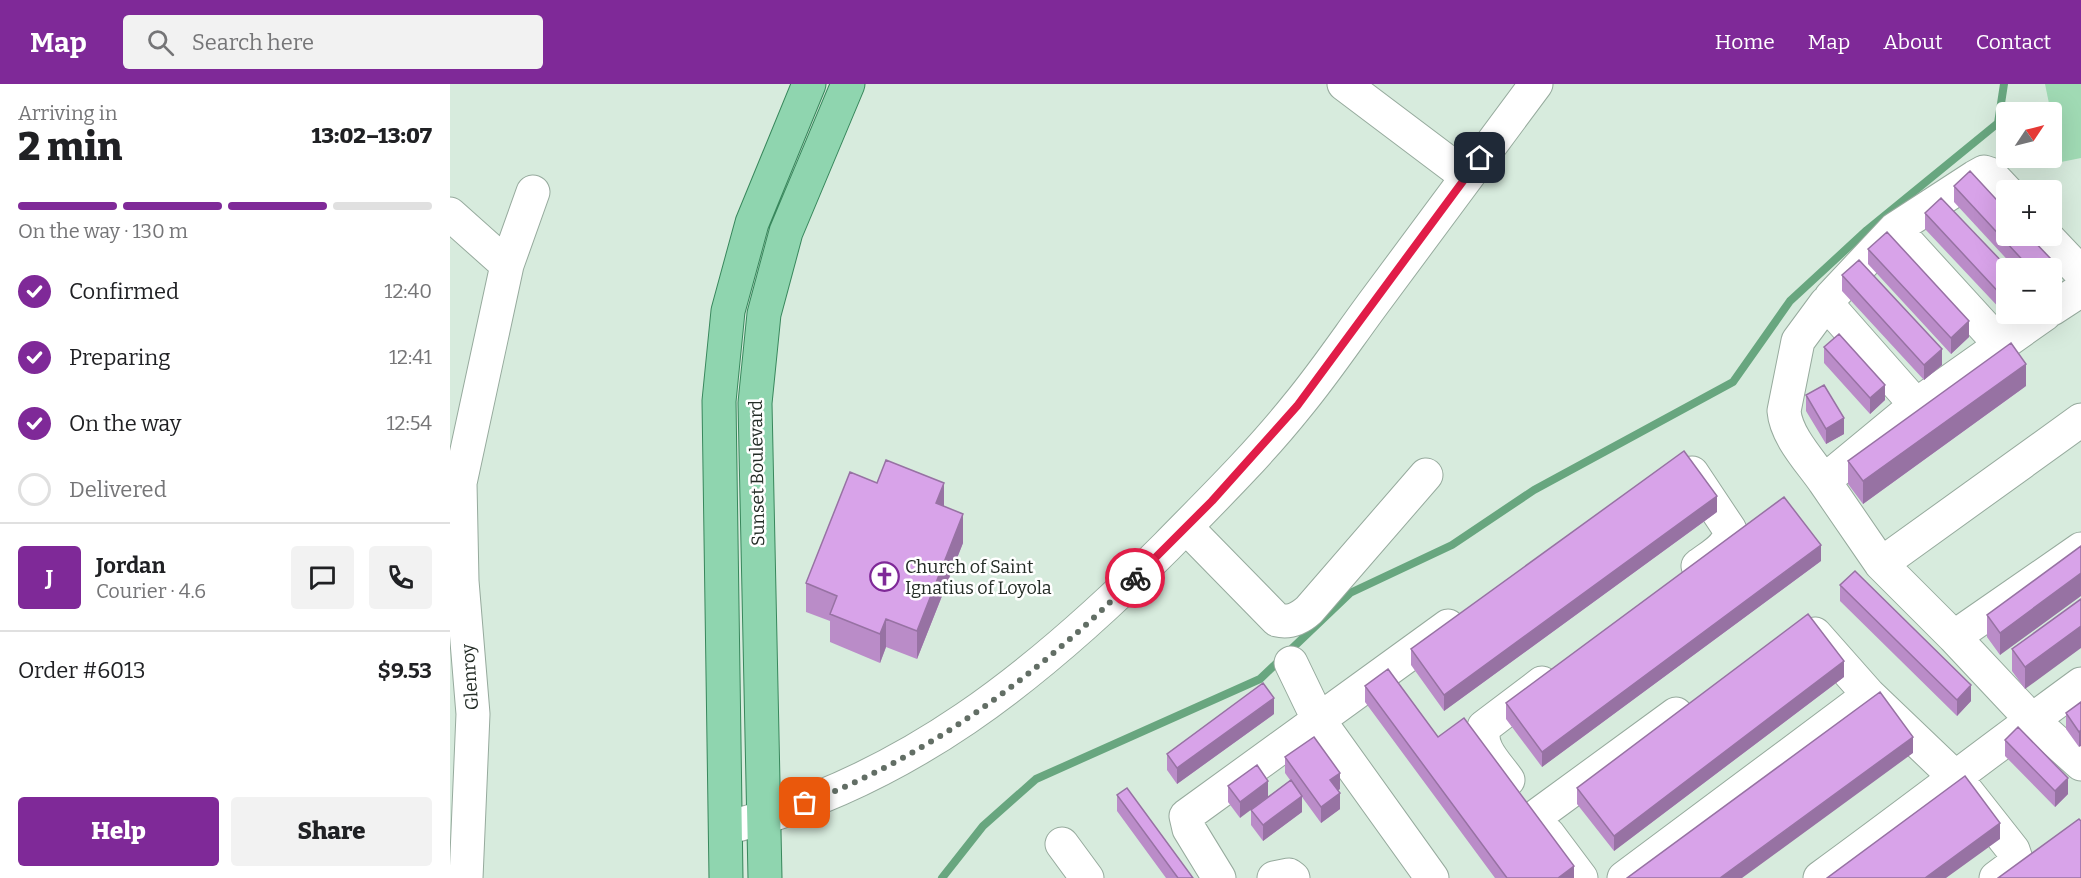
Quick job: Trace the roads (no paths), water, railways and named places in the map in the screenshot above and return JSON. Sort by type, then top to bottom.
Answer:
[{"type":"main road","name":"Sunset Boulevard","points":[[726,878],[719,401],[728,311],[752,223],[809,84]]},
{"type":"main road","name":"Sunset Boulevard","points":[[765,878],[755,404],[764,314],[786,232],[848,84]]},
{"type":"street","points":[[1344,84],[1466,176]]},
{"type":"street","points":[[726,828],[764,818],[846,788],[930,742],[980,711],[1030,673],[1123,590],[1186,527],[1297,406],[1536,84]]},
{"type":"street","points":[[1996,180],[1984,172],[1895,229],[1826,303],[1798,341],[1784,411],[1785,422],[1881,564],[2031,719],[2081,764]]},
{"type":"street","name":"Glenroy","points":[[466,878],[459,483],[507,266],[533,192]]},
{"type":"street","points":[[450,214],[507,266]]},
{"type":"street","points":[[1895,229],[2000,344]]},
{"type":"street","points":[[2055,246],[2081,273]]},
{"type":"street","points":[[2062,302],[2081,290]]},
{"type":"street","points":[[1826,303],[1916,405]]},
{"type":"street","points":[[1824,481],[1916,405],[2030,324]]},
{"type":"street","points":[[1881,564],[2081,420]]},
{"type":"street","points":[[1663,473],[1679,462],[1685,464],[1730,530],[1730,539],[1724,547],[1676,583]]},
{"type":"street","points":[[1186,527],[1277,620],[1286,622],[1301,617],[1309,610],[1426,476]]},
{"type":"street","points":[[1954,637],[2081,549]]},
{"type":"street","points":[[1219,878],[1189,829],[1186,816],[1472,609]]},
{"type":"street","points":[[1788,632],[1798,625],[1806,624],[1869,694],[1957,779],[2013,850],[2016,859],[2012,866],[1996,878]]},
{"type":"street","points":[[1570,662],[1484,727],[1481,736],[1484,747],[1581,878]]},
{"type":"street","points":[[1291,663],[1318,719],[1432,878]]},
{"type":"street","points":[[1820,878],[1957,779],[2031,719],[2081,684]]},
{"type":"street","points":[[1535,817],[1704,694]]},
{"type":"street","points":[[1624,878],[1869,694]]},
{"type":"street","points":[[1062,844],[1087,878]]},
{"type":"street","points":[[1274,878],[1288,875],[1293,878]]},
{"type":"waterway","points":[[942,878],[983,826],[1036,779],[1260,679],[1350,593],[1452,545],[1534,490],[1733,382],[1790,301],[1867,230],[1998,123],[2004,84]]},
{"type":"place","name":"Church of Saint Ignatius of Loyola","points":[[884,577]]}]
